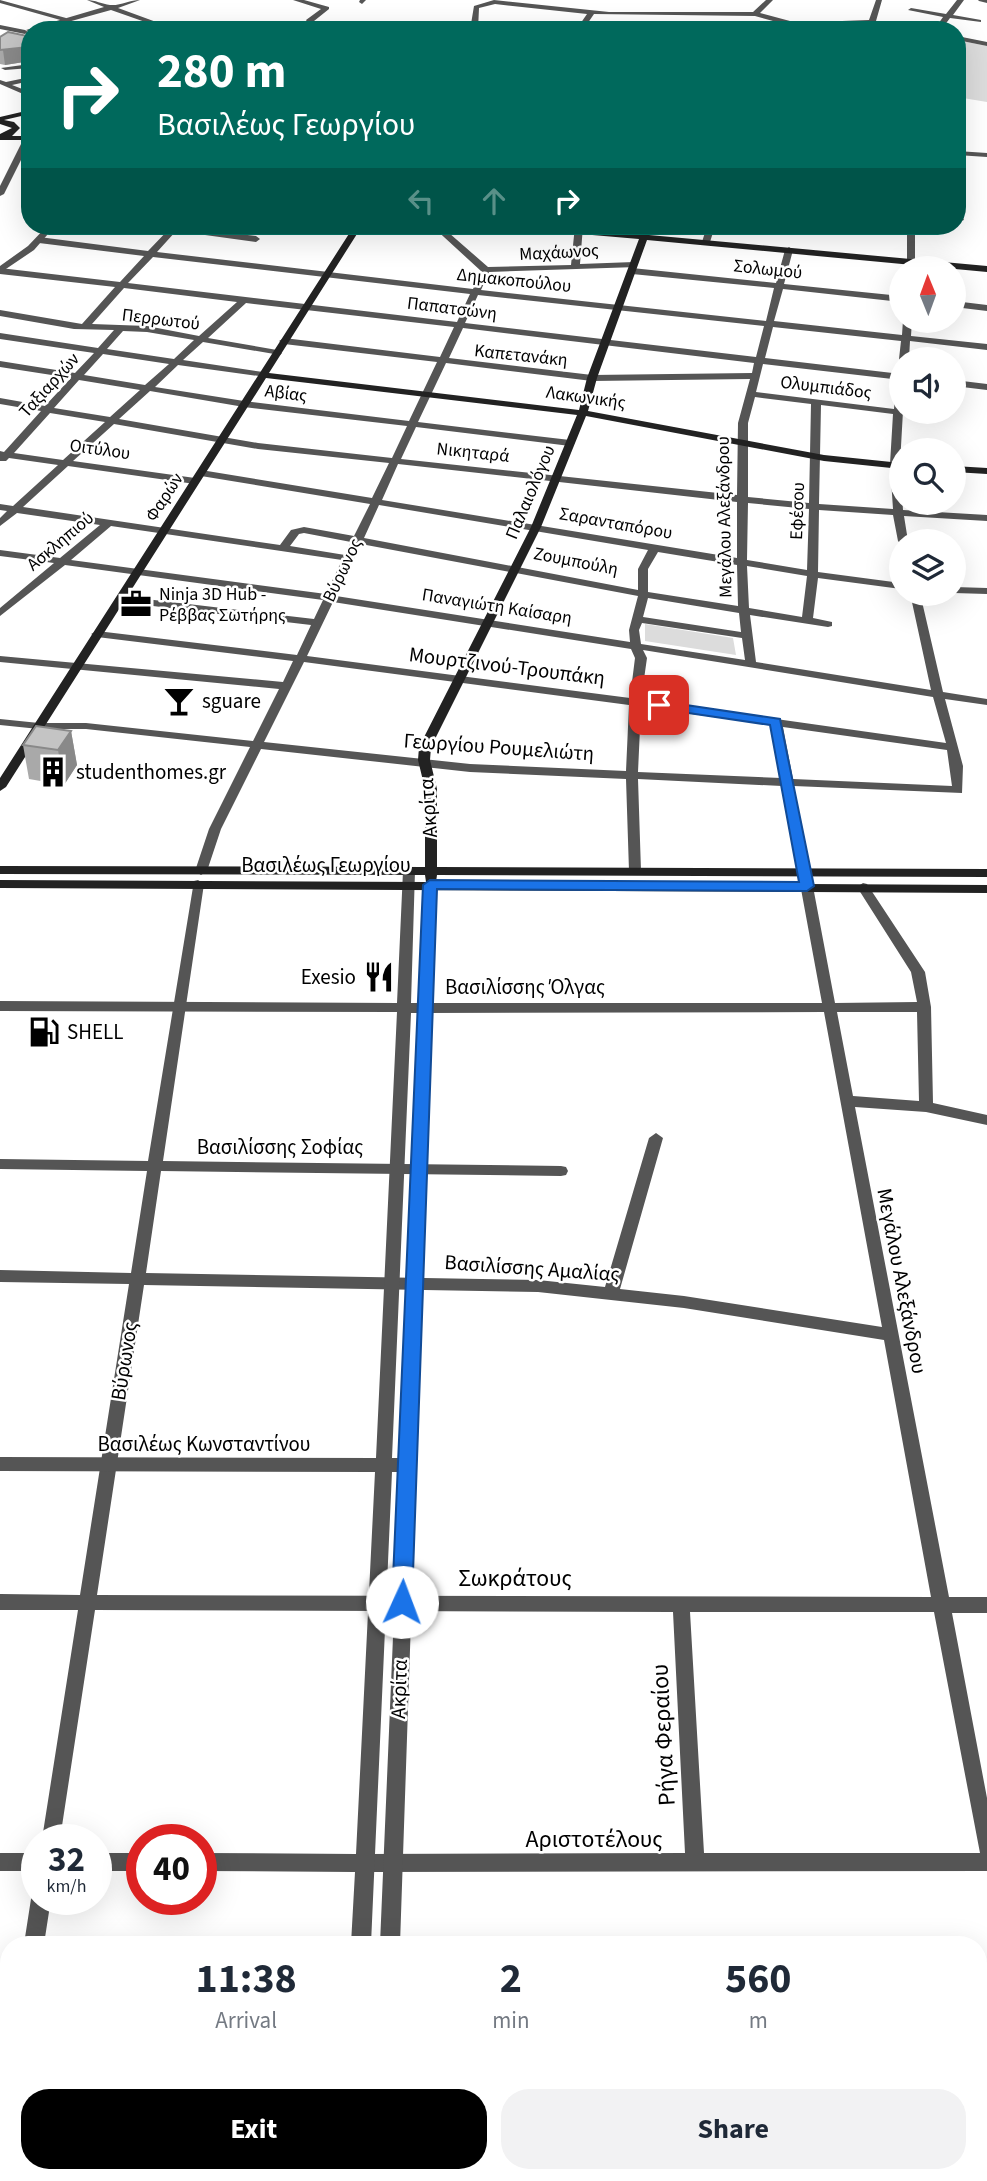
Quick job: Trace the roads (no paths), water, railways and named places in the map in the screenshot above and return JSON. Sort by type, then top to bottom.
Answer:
[{"type":"main road","points":[[0,120],[21,114]]},
{"type":"main road","points":[[0,120],[15,127],[21,135]]},
{"type":"main road","points":[[0,137],[12,133],[21,121]]},
{"type":"main road","points":[[0,137],[21,138]]},
{"type":"main road","name":"Φαρών","points":[[0,787],[352,235]]},
{"type":"main road","points":[[630,235],[889,262]]},
{"type":"main road","name":"Παλαιολόγου","points":[[424,762],[427,743],[537,527],[583,413],[592,378],[644,237]]},
{"type":"main road","points":[[966,268],[987,269]]},
{"type":"main road","name":"Λακωνικής","points":[[263,375],[583,413],[742,440],[816,457],[889,465]]},
{"type":"main road","points":[[966,470],[987,471]]},
{"type":"main road","name":"Ακρίτα","points":[[424,762],[431,789],[431,878]]},
{"type":"main road","name":"Βασιλέως Γεωργίου","points":[[0,870],[199,877],[409,878],[805,878],[987,873]]},
{"type":"main road","name":"Βασιλέως Γεωργίου","points":[[431,878],[635,871],[805,878],[863,887],[987,889]]},
{"type":"main road","name":"Βασιλέως Γεωργίου","points":[[0,884],[199,877]]},
{"type":"street","points":[[90,0],[148,21]]},
{"type":"street","points":[[58,21],[137,0]]},
{"type":"street","points":[[296,0],[327,8],[311,21]]},
{"type":"street","points":[[755,14],[770,0]]},
{"type":"street","points":[[872,21],[878,0]]},
{"type":"street","points":[[945,21],[961,0]]},
{"type":"street","points":[[981,0],[987,1]]},
{"type":"street","points":[[0,1],[64,19]]},
{"type":"street","points":[[474,21],[473,7],[492,1],[592,12],[755,14],[782,21]]},
{"type":"street","points":[[0,8],[9,4]]},
{"type":"street","points":[[911,10],[979,21]]},
{"type":"street","points":[[586,21],[592,12]]},
{"type":"street","points":[[0,27],[21,29]]},
{"type":"street","points":[[8,40],[21,34]]},
{"type":"street","points":[[966,40],[987,44]]},
{"type":"street","points":[[2,68],[21,67]]},
{"type":"street","points":[[3,83],[21,80]]},
{"type":"street","points":[[3,83],[21,91]]},
{"type":"street","points":[[966,154],[987,155]]},
{"type":"street","points":[[0,194],[21,159]]},
{"type":"street","points":[[0,271],[43,235]]},
{"type":"street","points":[[84,327],[168,235]]},
{"type":"street","points":[[229,235],[256,239]]},
{"type":"street","points":[[446,235],[486,270]]},
{"type":"street","points":[[575,267],[578,235]]},
{"type":"street","points":[[706,242],[708,235]]},
{"type":"street","points":[[911,235],[911,256]]},
{"type":"street","name":"Δημακοπούλου","points":[[39,240],[326,276],[987,347]]},
{"type":"street","name":"Μεγάλου Αλεξάνδρου","points":[[751,664],[744,611],[742,562],[743,423],[789,250]]},
{"type":"street","name":"Μαχάωνος","points":[[486,270],[633,268]]},
{"type":"street","name":"Σολωμού","points":[[633,268],[889,298]]},
{"type":"street","name":"Βύρωνος","points":[[53,1824],[199,877],[215,829],[330,597],[373,501],[486,270]]},
{"type":"street","name":"Παπατσώνη","points":[[0,271],[889,376]]},
{"type":"street","points":[[0,523],[244,300]]},
{"type":"street","points":[[966,305],[987,308]]},
{"type":"street","name":"Περρωτού","points":[[0,313],[84,327],[147,329],[276,354]]},
{"type":"street","name":"Ταξιαρχών","points":[[2,457],[121,328]]},
{"type":"street","points":[[905,347],[907,333]]},
{"type":"street","points":[[0,336],[263,375]]},
{"type":"street","name":"Καπετανάκη","points":[[284,341],[440,362],[592,378],[756,376]]},
{"type":"street","name":"Αβίας","points":[[0,364],[244,404],[570,443]]},
{"type":"street","points":[[966,384],[987,387]]},
{"type":"street","name":"Ολυμπιάδος","points":[[750,394],[889,411]]},
{"type":"street","name":"Νικηταρά","points":[[0,401],[221,441],[889,513]]},
{"type":"street","name":"Εφέσου","points":[[807,620],[813,574],[816,402]]},
{"type":"street","name":"Οιτύλου","points":[[2,457],[198,477]]},
{"type":"street","name":"Σαρανταπόρου","points":[[198,477],[373,501],[889,584]]},
{"type":"street","points":[[0,507],[347,558]]},
{"type":"street","name":"Νικηταρά","points":[[920,515],[987,518]]},
{"type":"street","name":"Ασκληπιού","points":[[0,613],[109,523]]},
{"type":"street","name":"Ζουμπούλη","points":[[283,548],[295,532],[300,530],[828,624]]},
{"type":"street","points":[[635,871],[632,775],[635,702],[641,658],[634,633],[644,593],[643,569],[655,547]]},
{"type":"street","name":"Παναγιώτη Καίσαρη","points":[[0,553],[330,597],[987,702]]},
{"type":"street","points":[[966,591],[987,592]]},
{"type":"street","points":[[120,599],[317,623]]},
{"type":"street","points":[[919,606],[952,747]]},
{"type":"street","points":[[636,619],[748,636]]},
{"type":"street","name":"Μουρτζινού-Τρουπάκη","points":[[97,634],[461,678],[952,747]]},
{"type":"street","points":[[0,659],[286,686]]},
{"type":"street","name":"Γεωργίου Ρουμελιώτη","points":[[0,722],[39,726],[86,726],[470,768],[958,790],[952,747]]},
{"type":"street","name":"Μεγάλου Αλεξάνδρου","points":[[776,722],[987,1848]]},
{"type":"street","name":"Ακρίτα","points":[[361,1936],[393,1282],[409,878]]},
{"type":"street","name":"Ακρίτα","points":[[390,1936],[431,878]]},
{"type":"street","points":[[863,887],[918,972],[924,1007],[926,1107]]},
{"type":"street","name":"Βασιλίσσης Όλγας","points":[[0,1006],[924,1007]]},
{"type":"street","points":[[847,1101],[926,1107],[987,1119]]},
{"type":"street","points":[[611,1293],[656,1138]]},
{"type":"street","name":"Βασιλίσσης Σοφίας","points":[[0,1164],[561,1171]]},
{"type":"street","name":"Βασιλίσσης Αμαλίας","points":[[0,1276],[528,1285],[611,1293],[891,1335]]},
{"type":"street","name":"Βασιλέως Κωνσταντίνου","points":[[0,1464],[407,1465]]},
{"type":"street","name":"Σωκράτους","points":[[0,1602],[987,1605]]},
{"type":"street","name":"Ρήγα Φεραίου","points":[[681,1603],[695,1863]]},
{"type":"street","points":[[0,1861],[21,1862]]},
{"type":"street","name":"Αριστοτέλους","points":[[217,1863],[987,1862]]},
{"type":"street","points":[[35,1936],[39,1915]]},
{"type":"place","name":"Ninja 3D Hub - Ρέββας Σωτήρης","points":[[136,604]]},
{"type":"place","name":"sguare","points":[[179,701]]},
{"type":"place","name":"studenthomes.gr","points":[[53,772]]},
{"type":"place","name":"Exesio","points":[[379,977]]},
{"type":"place","name":"SHELL","points":[[44,1032]]}]
